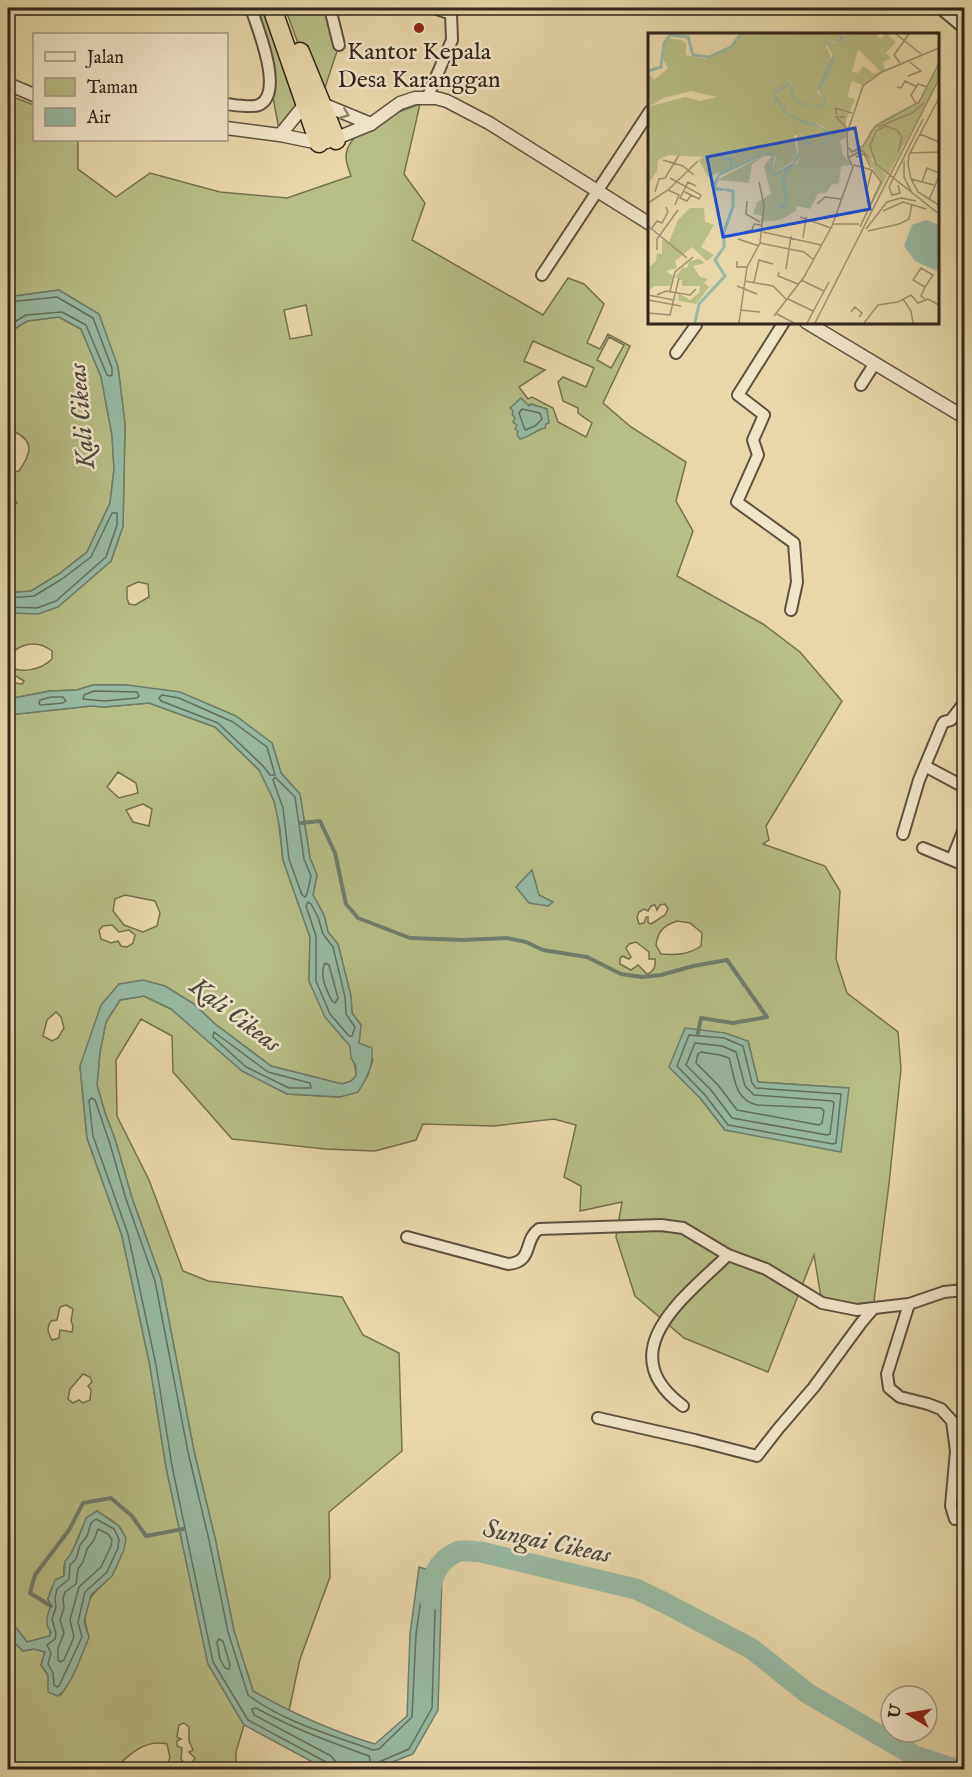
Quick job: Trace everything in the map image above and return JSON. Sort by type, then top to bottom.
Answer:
[{"type":"highway","points":[[272,8],[327,141]]},
{"type":"highway","points":[[285,8],[313,103]]},
{"type":"street","points":[[228,104],[258,106],[266,100],[271,86],[264,49],[251,8]]},
{"type":"street","points":[[330,8],[339,45]]},
{"type":"street","points":[[428,96],[452,40],[453,11],[434,8]]},
{"type":"street","points":[[940,8],[964,28]]},
{"type":"street","points":[[8,84],[33,94]]},
{"type":"street","points":[[228,128],[327,141],[371,124],[400,103],[428,96],[447,101],[489,123],[648,223]]},
{"type":"street","points":[[280,135],[313,103],[371,124]]},
{"type":"street","points":[[542,275],[648,114]]},
{"type":"street","points":[[676,353],[696,324]]},
{"type":"street","points":[[783,324],[738,395],[764,416],[753,440],[758,455],[737,502],[792,540],[795,545],[797,582],[791,610]]},
{"type":"street","points":[[809,324],[964,417]]},
{"type":"street","points":[[861,386],[875,363]]},
{"type":"street","points":[[903,834],[925,766],[943,723],[951,720],[964,703]]},
{"type":"street","points":[[925,766],[964,787]]},
{"type":"street","points":[[952,859],[964,829]]},
{"type":"street","points":[[923,848],[964,865]]},
{"type":"street","points":[[407,1237],[508,1264],[522,1260],[532,1236],[539,1229],[662,1226],[683,1228],[728,1254],[766,1269],[822,1303],[857,1310],[873,1309],[909,1304],[944,1292],[964,1290]]},
{"type":"street","points":[[683,1406],[667,1394],[658,1380],[652,1349],[663,1322],[669,1314],[728,1254]]},
{"type":"street","points":[[909,1304],[887,1374],[889,1388],[900,1396],[941,1409],[952,1421],[956,1451],[951,1506],[956,1519]]},
{"type":"street","points":[[598,1418],[757,1456],[777,1429],[814,1388],[873,1309]]},
{"type":"green space","points":[[251,8],[272,8],[306,103],[280,135],[264,49]]},
{"type":"green space","points":[[285,8],[330,8],[339,45],[320,103]]},
{"type":"green space","points":[[8,95],[33,105],[33,141],[78,141],[78,169],[116,197],[150,173],[220,192],[287,198],[351,176],[346,157],[348,147],[355,138],[375,123],[420,104],[404,174],[425,203],[412,240],[543,315],[568,278],[584,284],[604,304],[587,343],[600,349],[608,334],[630,346],[603,403],[631,427],[686,462],[676,501],[693,531],[677,576],[763,624],[800,652],[842,701],[766,826],[769,840],[763,844],[825,866],[840,891],[836,959],[847,993],[898,1032],[901,1069],[873,1309],[822,1303],[814,1255],[768,1372],[684,1338],[635,1296],[616,1237],[622,1202],[580,1211],[581,1186],[564,1177],[576,1125],[554,1119],[494,1126],[423,1124],[416,1140],[375,1151],[325,1149],[232,1139],[173,1072],[172,1036],[141,1019],[116,1060],[117,1116],[149,1180],[183,1271],[208,1281],[342,1297],[363,1335],[399,1353],[402,1451],[329,1512],[330,1577],[300,1659],[289,1711],[253,1691],[234,1631],[194,1451],[161,1279],[132,1198],[97,1085],[100,1052],[106,1022],[120,1000],[144,996],[171,1009],[268,1084],[287,1094],[340,1097],[367,1077],[373,1060],[359,1043],[361,1025],[352,1013],[351,996],[338,944],[328,932],[324,915],[313,895],[317,875],[310,858],[300,794],[281,773],[272,743],[127,685],[93,685],[77,690],[50,691],[8,699],[8,686],[15,683],[22,684],[24,681],[16,676],[8,676],[8,666],[19,670],[37,668],[52,659],[52,651],[40,645],[29,644],[18,648],[8,657],[8,613],[93,575],[111,561],[123,526],[125,424],[118,367],[59,290],[8,297]],"holes":[[[306,305],[312,335],[290,339],[284,310]],[[609,337],[624,345],[611,368],[597,360]],[[533,341],[594,368],[586,387],[563,377],[558,382],[563,401],[578,408],[578,413],[592,423],[586,437],[558,422],[553,408],[532,397],[528,399],[519,387],[545,370],[524,361]],[[531,404],[547,409],[535,432],[529,435],[514,411]],[[138,582],[148,584],[149,597],[135,605],[129,604],[127,587]],[[665,904],[668,909],[665,915],[651,924],[646,917],[644,923],[639,924],[637,917],[639,912],[644,909],[648,911],[651,906],[655,905],[657,910],[660,905]],[[677,921],[690,923],[702,933],[701,946],[682,954],[661,954],[656,945],[660,933],[668,925]],[[636,942],[649,952],[649,959],[655,959],[651,972],[647,974],[638,965],[631,970],[620,964],[622,956],[629,959],[631,957],[626,948],[629,944]],[[748,1041],[758,1082],[849,1088],[725,1130],[701,1099]]]},
{"type":"green space","points":[[59,317],[81,329],[101,376],[112,435],[114,469],[110,503],[87,552],[59,574],[31,591],[8,593],[8,504],[13,507],[17,503],[8,492],[8,473],[19,471],[26,460],[29,449],[22,436],[15,432],[8,435],[8,333],[27,321]]},
{"type":"green space","points":[[149,703],[215,727],[259,770],[277,809],[283,860],[310,937],[309,981],[342,1037],[351,1046],[356,1072],[356,1076],[351,1081],[342,1084],[271,1066],[215,1024],[194,1004],[165,986],[119,984],[80,1066],[87,1138],[122,1236],[150,1366],[166,1467],[208,1664],[244,1725],[236,1752],[236,1769],[164,1769],[170,1758],[167,1744],[153,1743],[134,1751],[119,1765],[120,1769],[8,1769],[8,1637],[23,1651],[34,1649],[45,1652],[41,1665],[61,1695],[89,1637],[85,1609],[91,1597],[113,1574],[124,1543],[124,1536],[118,1526],[97,1511],[83,1526],[64,1566],[64,1576],[52,1587],[48,1599],[51,1606],[50,1636],[27,1642],[14,1625],[8,1630],[8,791],[13,783],[8,763],[8,715],[91,706]],"holes":[[[118,772],[136,783],[138,793],[119,798],[107,787]],[[143,804],[152,809],[149,826],[133,822],[126,810]],[[125,895],[155,901],[160,913],[157,926],[143,932],[124,925],[113,911],[115,899]],[[112,925],[119,932],[129,930],[135,935],[133,943],[127,947],[121,946],[118,941],[111,943],[101,939],[99,930],[103,926]],[[56,1012],[61,1017],[64,1028],[58,1038],[52,1041],[43,1036],[47,1020]],[[66,1305],[73,1309],[72,1332],[60,1330],[59,1338],[52,1340],[48,1326],[51,1321],[57,1320],[60,1307]],[[83,1374],[90,1377],[92,1382],[88,1386],[91,1390],[90,1400],[83,1403],[79,1400],[73,1403],[68,1399],[70,1389]],[[184,1723],[189,1727],[189,1741],[193,1750],[189,1752],[195,1758],[192,1763],[185,1764],[181,1759],[182,1748],[177,1746],[177,1741],[181,1739],[177,1737],[179,1725]]]},
{"type":"water","points":[[59,290],[99,314],[118,367],[125,424],[123,526],[111,561],[58,607],[38,614],[8,613],[8,593],[31,591],[59,574],[87,552],[110,503],[114,469],[112,435],[101,377],[81,329],[59,317],[27,321],[8,333],[8,297]]},
{"type":"water","points":[[521,398],[529,406],[531,404],[547,409],[549,423],[545,428],[520,439],[515,429],[517,425],[513,422],[515,418],[513,411],[510,408]]},
{"type":"water","points":[[93,685],[127,685],[180,692],[236,716],[272,743],[281,773],[300,794],[310,858],[317,875],[313,895],[324,915],[328,932],[338,944],[351,996],[352,1013],[361,1025],[359,1043],[372,1048],[369,1071],[358,1092],[340,1097],[287,1094],[242,1071],[171,1009],[144,996],[120,1000],[106,1022],[97,1085],[132,1198],[161,1279],[194,1451],[234,1631],[253,1691],[312,1721],[375,1744],[407,1716],[410,1634],[419,1567],[442,1574],[438,1710],[413,1754],[375,1769],[320,1766],[244,1725],[208,1664],[166,1467],[150,1366],[122,1236],[87,1138],[80,1066],[101,1005],[119,984],[143,980],[165,986],[194,1004],[215,1024],[271,1066],[342,1084],[351,1081],[356,1076],[356,1066],[351,1058],[350,1046],[325,1017],[309,981],[310,937],[283,860],[274,801],[259,770],[215,727],[149,703],[91,706],[8,715],[8,699],[50,691],[77,690]]},
{"type":"water","points":[[532,870],[539,895],[553,902],[548,906],[529,903],[516,887]]},
{"type":"water","points":[[685,1028],[725,1033],[748,1041],[758,1082],[849,1088],[841,1152],[725,1130],[701,1099],[669,1067]]},
{"type":"water","points":[[97,1511],[119,1526],[126,1538],[124,1550],[112,1576],[91,1595],[84,1622],[89,1637],[67,1687],[57,1696],[48,1692],[48,1675],[41,1665],[45,1652],[34,1649],[23,1651],[8,1637],[8,1630],[14,1625],[27,1642],[50,1636],[47,1619],[51,1606],[48,1599],[55,1580],[64,1576],[65,1561],[74,1548],[86,1518]]},
{"type":"waterway","points":[[301,823],[320,821],[335,853],[346,904],[358,918],[410,938],[463,940],[507,938],[526,942],[543,950],[587,957],[621,974],[642,977],[727,960],[767,1017],[733,1023],[701,1018],[698,1033]]},
{"type":"waterway","points":[[51,1606],[30,1593],[35,1575],[69,1530],[83,1503],[111,1498],[132,1516],[146,1536],[183,1529]]},
{"type":"waterway","name":"Sungai Cikeas","points":[[430,1600],[431,1585],[440,1565],[450,1556],[462,1551],[481,1552],[636,1589],[752,1649],[807,1693],[915,1756],[958,1770]]},
{"type":"place","name":"Kantor Kepala Desa Karanggan","points":[[419,28]]},
{"type":"water label","name":"Kali Cikeas","points":[[82,416]]},
{"type":"water label","name":"Kali Cikeas","points":[[235,1015]]}]
